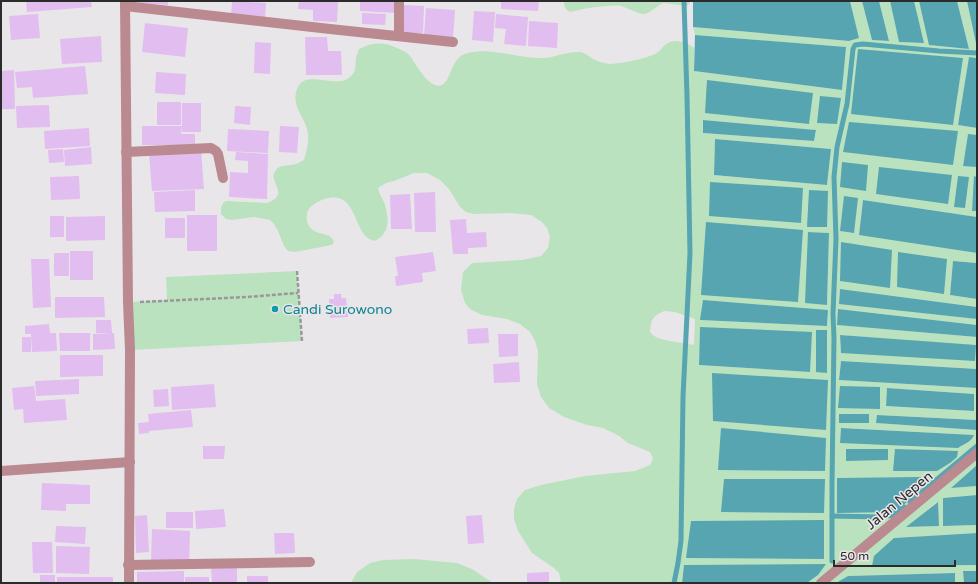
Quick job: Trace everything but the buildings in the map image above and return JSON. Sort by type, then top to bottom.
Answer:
[{"type":"street","points":[[399,1],[399,36]]},
{"type":"street","points":[[129,583],[130,350],[128,302],[125,4],[314,28],[453,42]]},
{"type":"street","points":[[126,152],[211,148],[218,154],[223,178]]},
{"type":"street","name":"Jalan Nepen","points":[[821,583],[977,454]]},
{"type":"street","points":[[1,471],[130,462]]},
{"type":"street","points":[[128,565],[310,562]]},
{"type":"path","points":[[297,271],[302,341]]},
{"type":"path","points":[[128,302],[247,297],[298,293]]},
{"type":"path","points":[[300,313],[318,311]]},
{"type":"green space","points":[[564,1],[691,1],[687,6],[663,3],[644,14],[621,6],[596,7],[571,12],[565,8]]},
{"type":"green space","points":[[850,1],[862,1],[872,40],[889,41],[879,1],[890,1],[899,42],[924,43],[914,1],[919,1],[930,45],[969,49],[957,1],[967,1],[977,48],[977,58],[969,57],[958,125],[977,128],[977,135],[968,135],[963,165],[977,167],[972,211],[977,211],[977,217],[863,200],[859,234],[977,253],[977,263],[953,261],[950,295],[977,299],[977,307],[840,289],[839,303],[977,319],[977,325],[838,309],[838,325],[977,337],[977,369],[841,361],[839,380],[977,388],[977,420],[877,415],[877,423],[977,430],[977,465],[951,488],[977,486],[977,495],[943,498],[943,526],[977,525],[977,533],[894,538],[873,566],[977,565],[977,571],[963,571],[964,583],[955,583],[955,573],[848,576],[836,583],[807,583],[818,575],[684,565],[682,583],[561,583],[559,573],[532,553],[518,531],[514,519],[514,509],[517,499],[525,490],[541,485],[585,476],[635,471],[650,465],[653,459],[650,452],[628,443],[619,436],[603,428],[587,425],[564,417],[549,408],[541,397],[537,384],[538,351],[530,332],[520,324],[507,319],[482,315],[470,309],[465,303],[461,290],[463,272],[472,263],[522,260],[541,256],[548,248],[550,237],[547,228],[542,222],[531,215],[511,213],[473,214],[466,212],[460,207],[449,189],[440,180],[427,173],[414,173],[386,183],[378,188],[385,205],[388,221],[386,230],[380,238],[375,241],[369,239],[364,234],[350,206],[345,201],[338,198],[329,198],[319,201],[309,208],[307,214],[309,227],[332,238],[334,242],[332,245],[295,252],[288,251],[284,246],[278,231],[270,220],[254,217],[232,220],[226,219],[221,214],[221,207],[224,202],[267,203],[278,196],[274,179],[276,170],[280,167],[296,164],[304,160],[307,148],[307,129],[295,100],[297,89],[301,83],[307,80],[346,80],[355,71],[356,57],[359,49],[369,45],[383,44],[404,51],[410,56],[423,75],[432,84],[437,86],[442,85],[445,82],[454,64],[462,55],[477,51],[495,52],[532,58],[551,57],[580,52],[597,61],[612,64],[633,61],[651,56],[658,52],[666,44],[677,41],[688,44],[694,48],[694,71],[842,90],[845,47],[695,35],[693,27],[849,41],[859,38]],"holes":[[[703,120],[816,130],[814,141],[703,133]],[[715,139],[831,149],[827,185],[714,175]],[[808,232],[829,233],[827,305]],[[828,310],[827,326],[700,320]],[[664,311],[675,312],[695,319],[694,345],[670,341],[652,335],[650,331],[652,322]],[[700,327],[810,372],[699,365]],[[827,330],[816,372],[816,331]],[[840,335],[976,346],[841,353]],[[887,388],[974,394],[974,411],[886,406]],[[841,428],[974,435],[840,443]],[[937,502],[939,526],[907,527]]]},
{"type":"green space","points":[[297,271],[302,341],[130,350],[128,302],[167,300],[166,277]]},
{"type":"green space","points":[[414,559],[457,563],[472,569],[493,583],[351,583],[357,572],[370,563],[383,560]]},
{"type":"water","points":[[693,1],[850,1],[859,38],[849,41],[693,27]]},
{"type":"water","points":[[862,1],[879,1],[889,41],[872,40]]},
{"type":"water","points":[[890,1],[914,1],[924,43],[899,42]]},
{"type":"water","points":[[919,1],[957,1],[969,49],[929,45]]},
{"type":"water","points":[[967,1],[977,1],[977,48]]},
{"type":"water","points":[[695,35],[846,47],[842,90],[694,71]]},
{"type":"water","points":[[858,49],[963,58],[953,125],[851,114]]},
{"type":"water","points":[[969,57],[977,58],[977,128],[958,125]]},
{"type":"water","points":[[707,80],[813,93],[809,124],[705,113]]},
{"type":"water","points":[[820,96],[841,98],[837,124],[817,123]]},
{"type":"water","points":[[703,120],[816,130],[814,141],[703,133]]},
{"type":"water","points":[[849,122],[958,131],[953,165],[843,152]]},
{"type":"water","points":[[968,134],[977,135],[977,167],[963,166]]},
{"type":"water","points":[[715,139],[831,149],[827,185],[714,175]]},
{"type":"water","points":[[842,162],[868,165],[866,191],[840,187]]},
{"type":"water","points":[[879,167],[952,175],[948,204],[876,194]]},
{"type":"water","points":[[958,176],[969,177],[965,208],[954,207]]},
{"type":"water","points":[[974,176],[977,177],[977,211],[972,211]]},
{"type":"water","points":[[710,182],[803,188],[801,223],[709,216]]},
{"type":"water","points":[[809,190],[828,191],[827,227],[807,227]]},
{"type":"water","points":[[844,196],[858,198],[854,233],[840,231]]},
{"type":"water","points":[[863,200],[977,217],[977,253],[859,235]]},
{"type":"water","points":[[706,222],[803,230],[798,302],[701,295]]},
{"type":"water","points":[[808,232],[829,233],[827,305],[805,303]]},
{"type":"water","points":[[841,242],[892,250],[890,288],[840,281]]},
{"type":"water","points":[[898,252],[947,259],[944,294],[897,287]]},
{"type":"water","points":[[953,261],[977,263],[977,299],[950,295]]},
{"type":"water","points":[[840,289],[977,307],[977,319],[839,304]]},
{"type":"water","points":[[703,300],[828,310],[827,326],[700,320]]},
{"type":"water","points":[[838,309],[977,325],[977,337],[837,325]]},
{"type":"water","points":[[700,327],[812,332],[810,372],[699,365]]},
{"type":"water","points":[[816,330],[827,330],[827,373],[816,372]]},
{"type":"water","points":[[840,335],[976,345],[975,361],[841,353]]},
{"type":"water","points":[[841,361],[977,369],[977,388],[839,380]]},
{"type":"water","points":[[712,373],[828,380],[826,430],[713,421]]},
{"type":"water","points":[[840,386],[880,387],[880,409],[838,408]]},
{"type":"water","points":[[887,388],[974,394],[974,411],[886,406]]},
{"type":"water","points":[[839,414],[869,414],[869,423],[839,423]]},
{"type":"water","points":[[877,415],[977,420],[977,430],[876,423]]},
{"type":"water","points":[[721,428],[826,438],[825,471],[718,470]]},
{"type":"water","points":[[841,428],[974,435],[969,441],[958,448],[840,443]]},
{"type":"water","points":[[846,449],[888,449],[888,460],[846,461]]},
{"type":"water","points":[[895,449],[958,451],[957,457],[937,471],[893,471]]},
{"type":"water","points":[[977,465],[977,486],[951,488]]},
{"type":"water","points":[[921,477],[921,490],[895,512],[837,513],[837,478]]},
{"type":"water","points":[[724,479],[825,479],[824,513],[721,512]]},
{"type":"water","points":[[977,495],[977,525],[943,526],[943,498]]},
{"type":"water","points":[[938,502],[939,526],[906,527]]},
{"type":"water","points":[[824,520],[824,559],[686,558],[691,521]]},
{"type":"water","points":[[977,533],[977,565],[872,566],[874,556],[894,538]]},
{"type":"water","points":[[826,564],[818,575],[807,583],[682,583],[684,565]]},
{"type":"water","points":[[963,571],[977,571],[977,583],[964,583]]},
{"type":"water","points":[[955,573],[955,583],[836,583],[848,576]]},
{"type":"waterway","points":[[674,583],[681,541],[683,397],[690,253],[684,1]]},
{"type":"waterway","points":[[832,561],[833,314],[836,239],[834,177],[837,147],[847,104],[853,49],[855,45],[863,44],[977,53]]},
{"type":"waterway","points":[[910,502],[977,446]]},
{"type":"waterway","points":[[832,516],[882,517],[894,515],[904,507]]},
{"type":"place","name":"Candi Surowono","points":[[275,309]]}]
